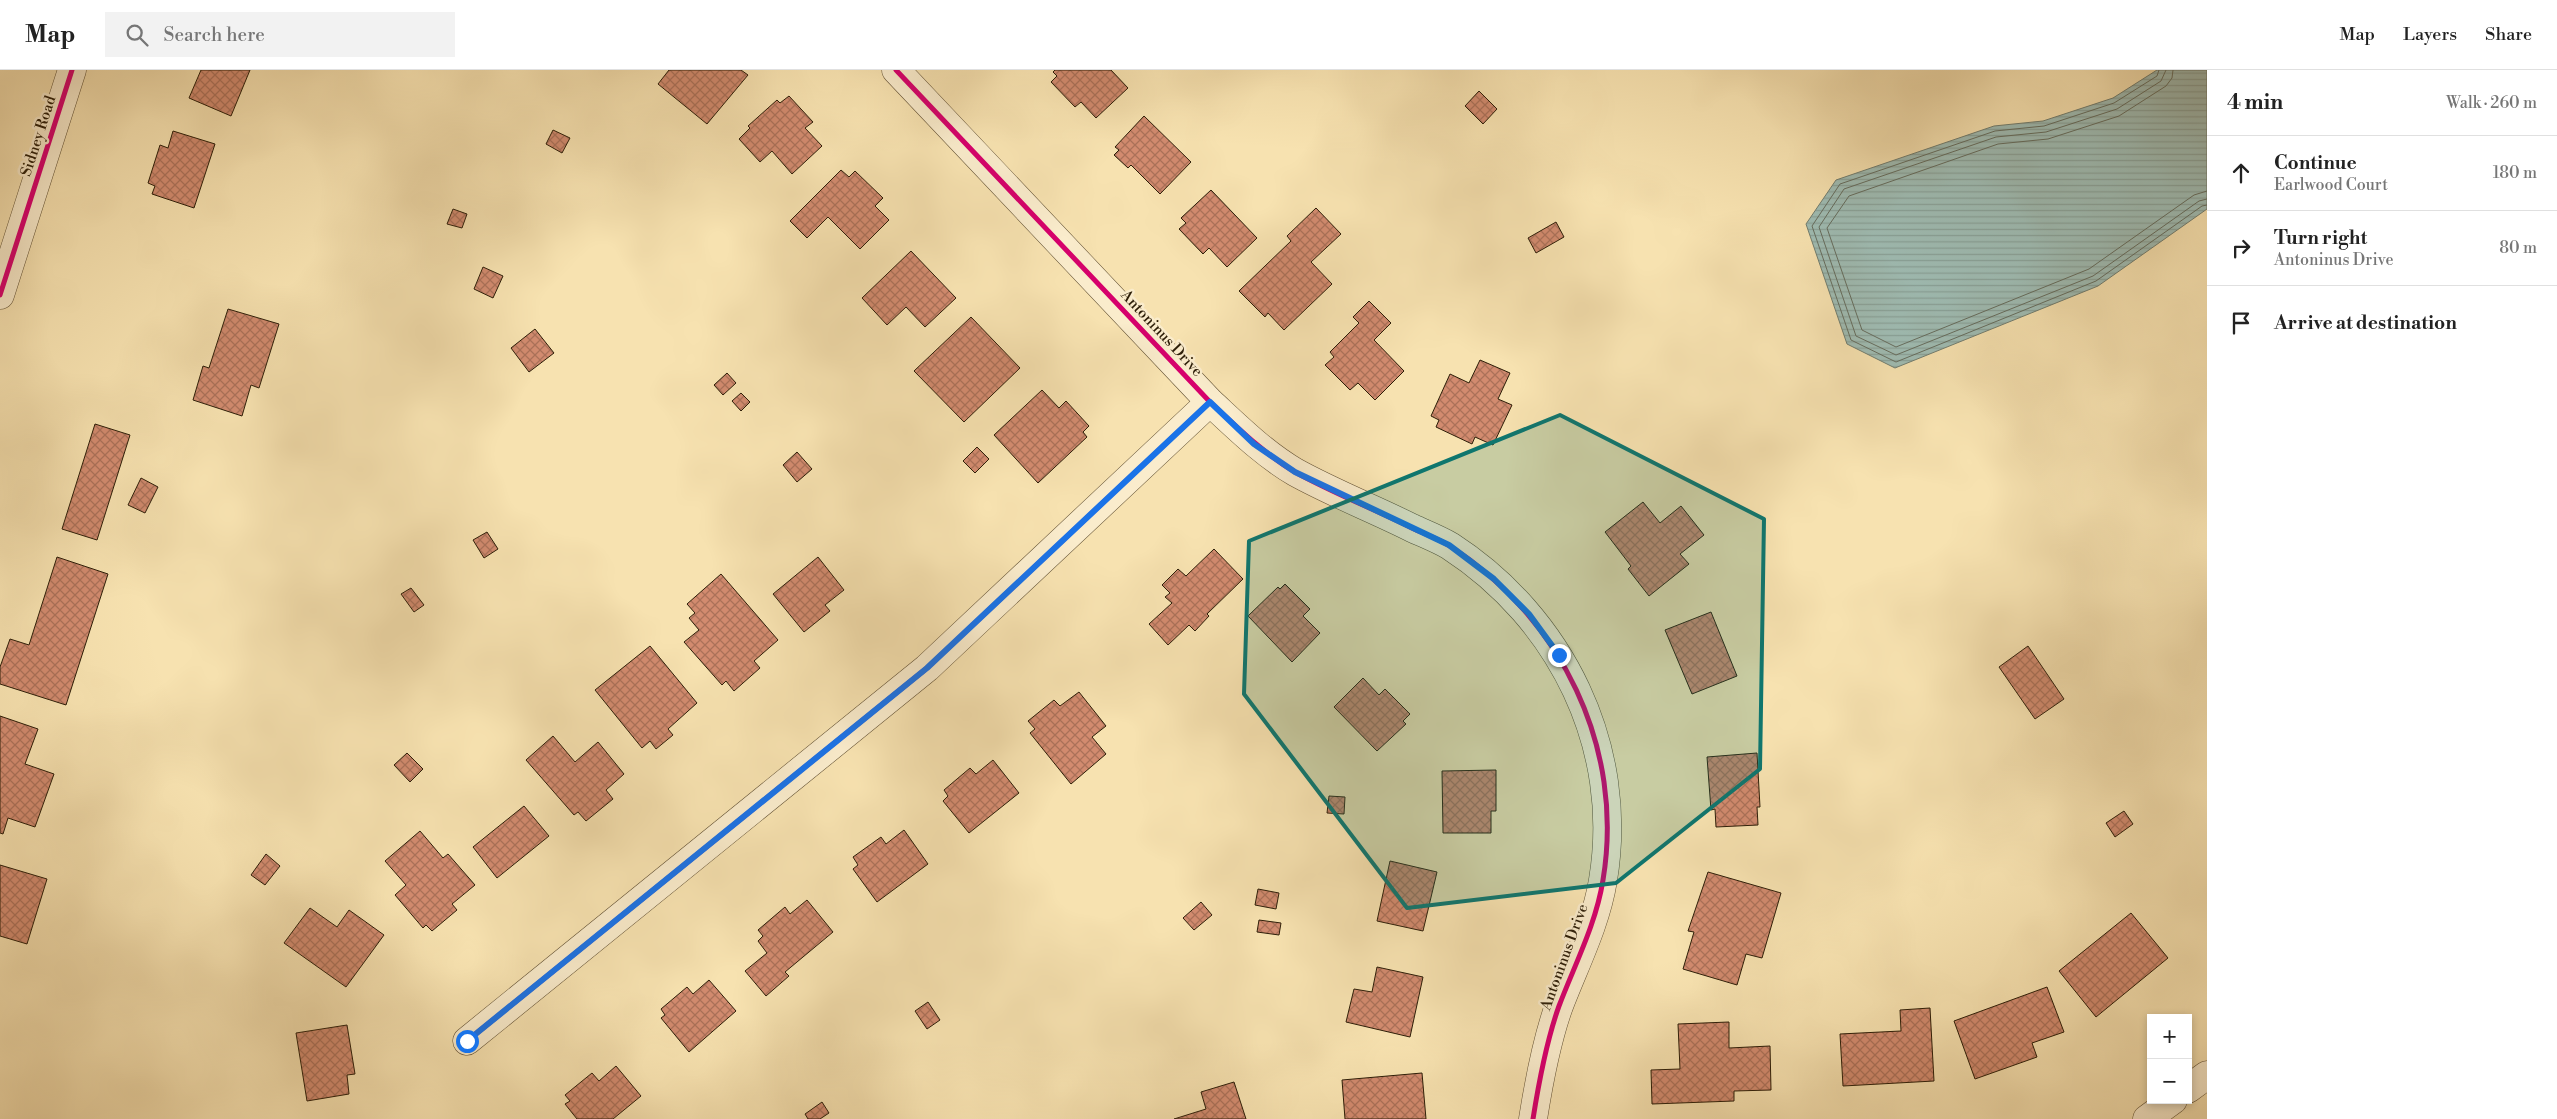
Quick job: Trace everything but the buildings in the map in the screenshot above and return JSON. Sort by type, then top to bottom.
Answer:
[{"type":"street","name":"Sidney Road","points":[[0,295],[72,70]]},
{"type":"street","name":"Antoninus Drive","points":[[896,70],[1210,402],[1254,444],[1295,472],[1449,545],[1494,579],[1529,614],[1559,655],[1582,700],[1598,747],[1606,797],[1608,830],[1603,880],[1590,929],[1558,1008],[1540,1076],[1533,1119]]},
{"type":"street","points":[[467,1041],[927,668],[1210,402]]},
{"type":"street","points":[[2192,1086],[2207,1075]]},
{"type":"street","points":[[2147,1119],[2168,1104]]},
{"type":"highlighted area","points":[[1560,415],[1764,519],[1760,769],[1616,883],[1407,908],[1244,694],[1249,541]]},
{"type":"water","points":[[2157,70],[2207,70],[2207,209],[2098,286],[1895,368],[1847,344],[1806,224],[1836,180],[1994,126],[2043,121],[2113,98]]},
{"type":"cycle path","points":[[0,295],[72,70]]},
{"type":"cycle path","points":[[896,70],[1210,402],[1251,439],[1272,457],[1295,472],[1450,546],[1489,576],[1524,610],[1553,648],[1576,690],[1594,735],[1604,782],[1607,830],[1600,896],[1590,928],[1554,1020],[1543,1062],[1533,1119]]},
{"type":"cycle path","points":[[467,1041],[927,668],[1210,402]]},
{"type":"route","points":[[467,1041],[927,668],[1210,402],[1254,444],[1295,472],[1449,545],[1494,579],[1529,614],[1559,655]]}]
